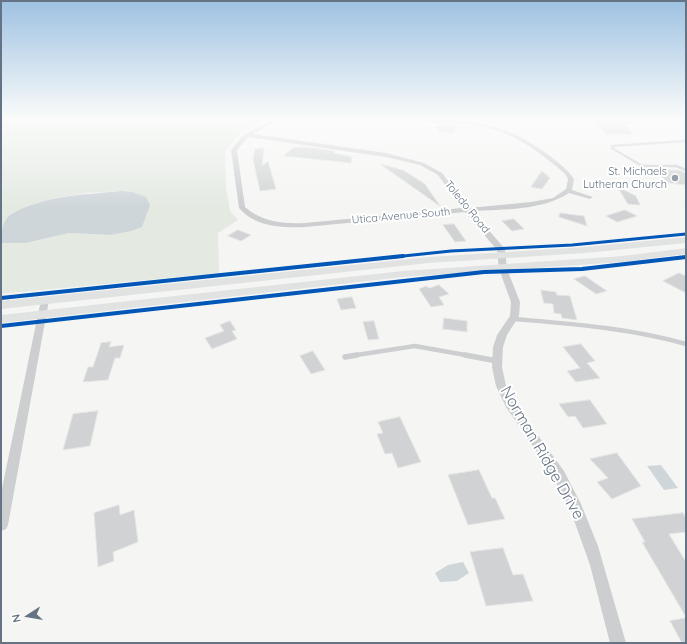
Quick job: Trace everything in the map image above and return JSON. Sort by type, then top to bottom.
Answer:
[{"type":"main road","points":[[1,319],[403,274],[586,250],[686,240]]},
{"type":"main road","points":[[1,305],[429,260],[623,259],[686,251]]},
{"type":"street","name":"Utica Avenue South","points":[[235,148],[234,150],[240,203],[242,208],[253,217],[275,224],[290,226],[544,202],[555,199],[568,191]]},
{"type":"street","name":"Toledo Road","points":[[338,148],[412,160],[440,174],[503,260]]},
{"type":"street","points":[[535,148],[567,173],[571,179],[571,184],[568,191],[590,197]]},
{"type":"street","points":[[503,260],[516,301],[514,319]]},
{"type":"street","points":[[1,525],[45,300]]},
{"type":"street","name":"Norman Ridge Drive","points":[[514,319],[502,335],[497,347],[497,361],[501,387],[513,410],[550,461],[568,490],[586,529],[618,643]]},
{"type":"lane","points":[[612,148],[642,166],[676,166],[686,168]]},
{"type":"lane","points":[[514,319],[620,329],[655,335],[686,344]]},
{"type":"lane","points":[[345,356],[415,346],[497,361]]},
{"type":"shaded area","points":[[1,148],[227,148],[225,151],[226,187],[230,211],[238,220],[218,233],[219,273],[1,294],[1,243],[26,243],[69,233],[110,235],[121,191],[87,193],[56,198],[33,204],[10,216],[1,230]]},
{"type":"shaded area","points":[[121,191],[132,192],[146,197],[150,205],[142,227],[131,231],[110,235],[69,233],[26,243],[1,243],[5,221],[10,215],[23,208],[36,203],[64,197]]},
{"type":"shaded area","points":[[661,465],[678,488],[664,490],[647,466]]},
{"type":"shaded area","points":[[463,562],[469,573],[457,581],[440,582],[435,573],[448,565]]},
{"type":"building","points":[[264,148],[262,166],[268,161],[276,189],[260,191],[253,159],[255,149]]},
{"type":"building","points":[[293,148],[313,148],[334,151],[334,153],[352,157],[351,163],[284,156]]},
{"type":"building","points":[[380,164],[403,170],[425,184],[440,206]]},
{"type":"building","name":"St. Michaels Lutheran Church","points":[[654,170],[680,170],[686,173],[686,185],[669,183]]},
{"type":"building","points":[[542,171],[550,178],[542,189],[531,187]]},
{"type":"building","points":[[618,187],[636,196],[640,205],[628,204]]},
{"type":"building","points":[[625,210],[637,216],[617,222],[606,216]]},
{"type":"building","points":[[560,213],[584,216],[587,226],[559,217]]},
{"type":"building","points":[[514,219],[524,229],[512,231],[502,221]]},
{"type":"building","points":[[454,224],[466,241],[455,242],[443,225]]},
{"type":"building","points":[[238,230],[251,235],[241,241],[228,236]]},
{"type":"building","points":[[679,273],[686,276],[686,293],[663,281]]},
{"type":"building","points":[[585,276],[607,291],[596,294],[574,279]]},
{"type":"building","points":[[439,285],[449,294],[439,297],[444,305],[431,307],[419,289],[426,286],[429,288]]},
{"type":"building","points":[[541,290],[556,292],[557,295],[570,296],[577,320],[562,318],[561,314],[554,313],[553,304],[544,303]]},
{"type":"building","points":[[352,297],[356,308],[341,310],[337,299]]},
{"type":"building","points":[[444,318],[467,321],[467,332],[443,329]]},
{"type":"building","points":[[230,321],[236,330],[232,331],[237,339],[212,349],[205,338],[224,331],[220,325]]},
{"type":"building","points":[[374,321],[379,339],[368,340],[363,322]]},
{"type":"building","points":[[111,342],[109,347],[124,345],[120,358],[115,358],[108,380],[83,382],[88,367],[93,367],[101,343]]},
{"type":"building","points":[[581,344],[595,361],[587,363],[600,378],[576,382],[567,371],[580,368],[563,347]]},
{"type":"building","points":[[313,351],[325,370],[311,374],[300,356]]},
{"type":"building","points":[[590,400],[607,424],[583,428],[575,416],[568,417],[559,404]]},
{"type":"building","points":[[98,411],[90,446],[63,450],[73,414]]},
{"type":"building","points":[[400,417],[421,462],[398,468],[392,453],[385,454],[377,434],[383,433],[378,422]]},
{"type":"building","points":[[617,453],[641,486],[612,499],[597,482],[608,478],[590,459]]},
{"type":"building","points":[[479,470],[492,498],[495,498],[505,519],[468,525],[448,475]]},
{"type":"building","points":[[119,505],[120,515],[134,510],[138,542],[113,552],[114,561],[98,567],[94,513]]},
{"type":"building","points":[[683,513],[686,518],[686,532],[669,534],[686,562],[686,617],[642,542],[645,542],[632,519]]},
{"type":"building","points":[[503,548],[513,575],[523,574],[533,601],[486,606],[470,552]]},
{"type":"building","points":[[686,618],[686,643],[682,643],[670,621]]},
{"type":"cycle path","points":[[1,298],[451,251],[572,245],[686,234]]},
{"type":"cycle path","points":[[1,326],[484,272],[582,269],[686,257]]},
{"type":"place","name":"St. Michaels Lutheran Church","points":[[675,178]]}]
